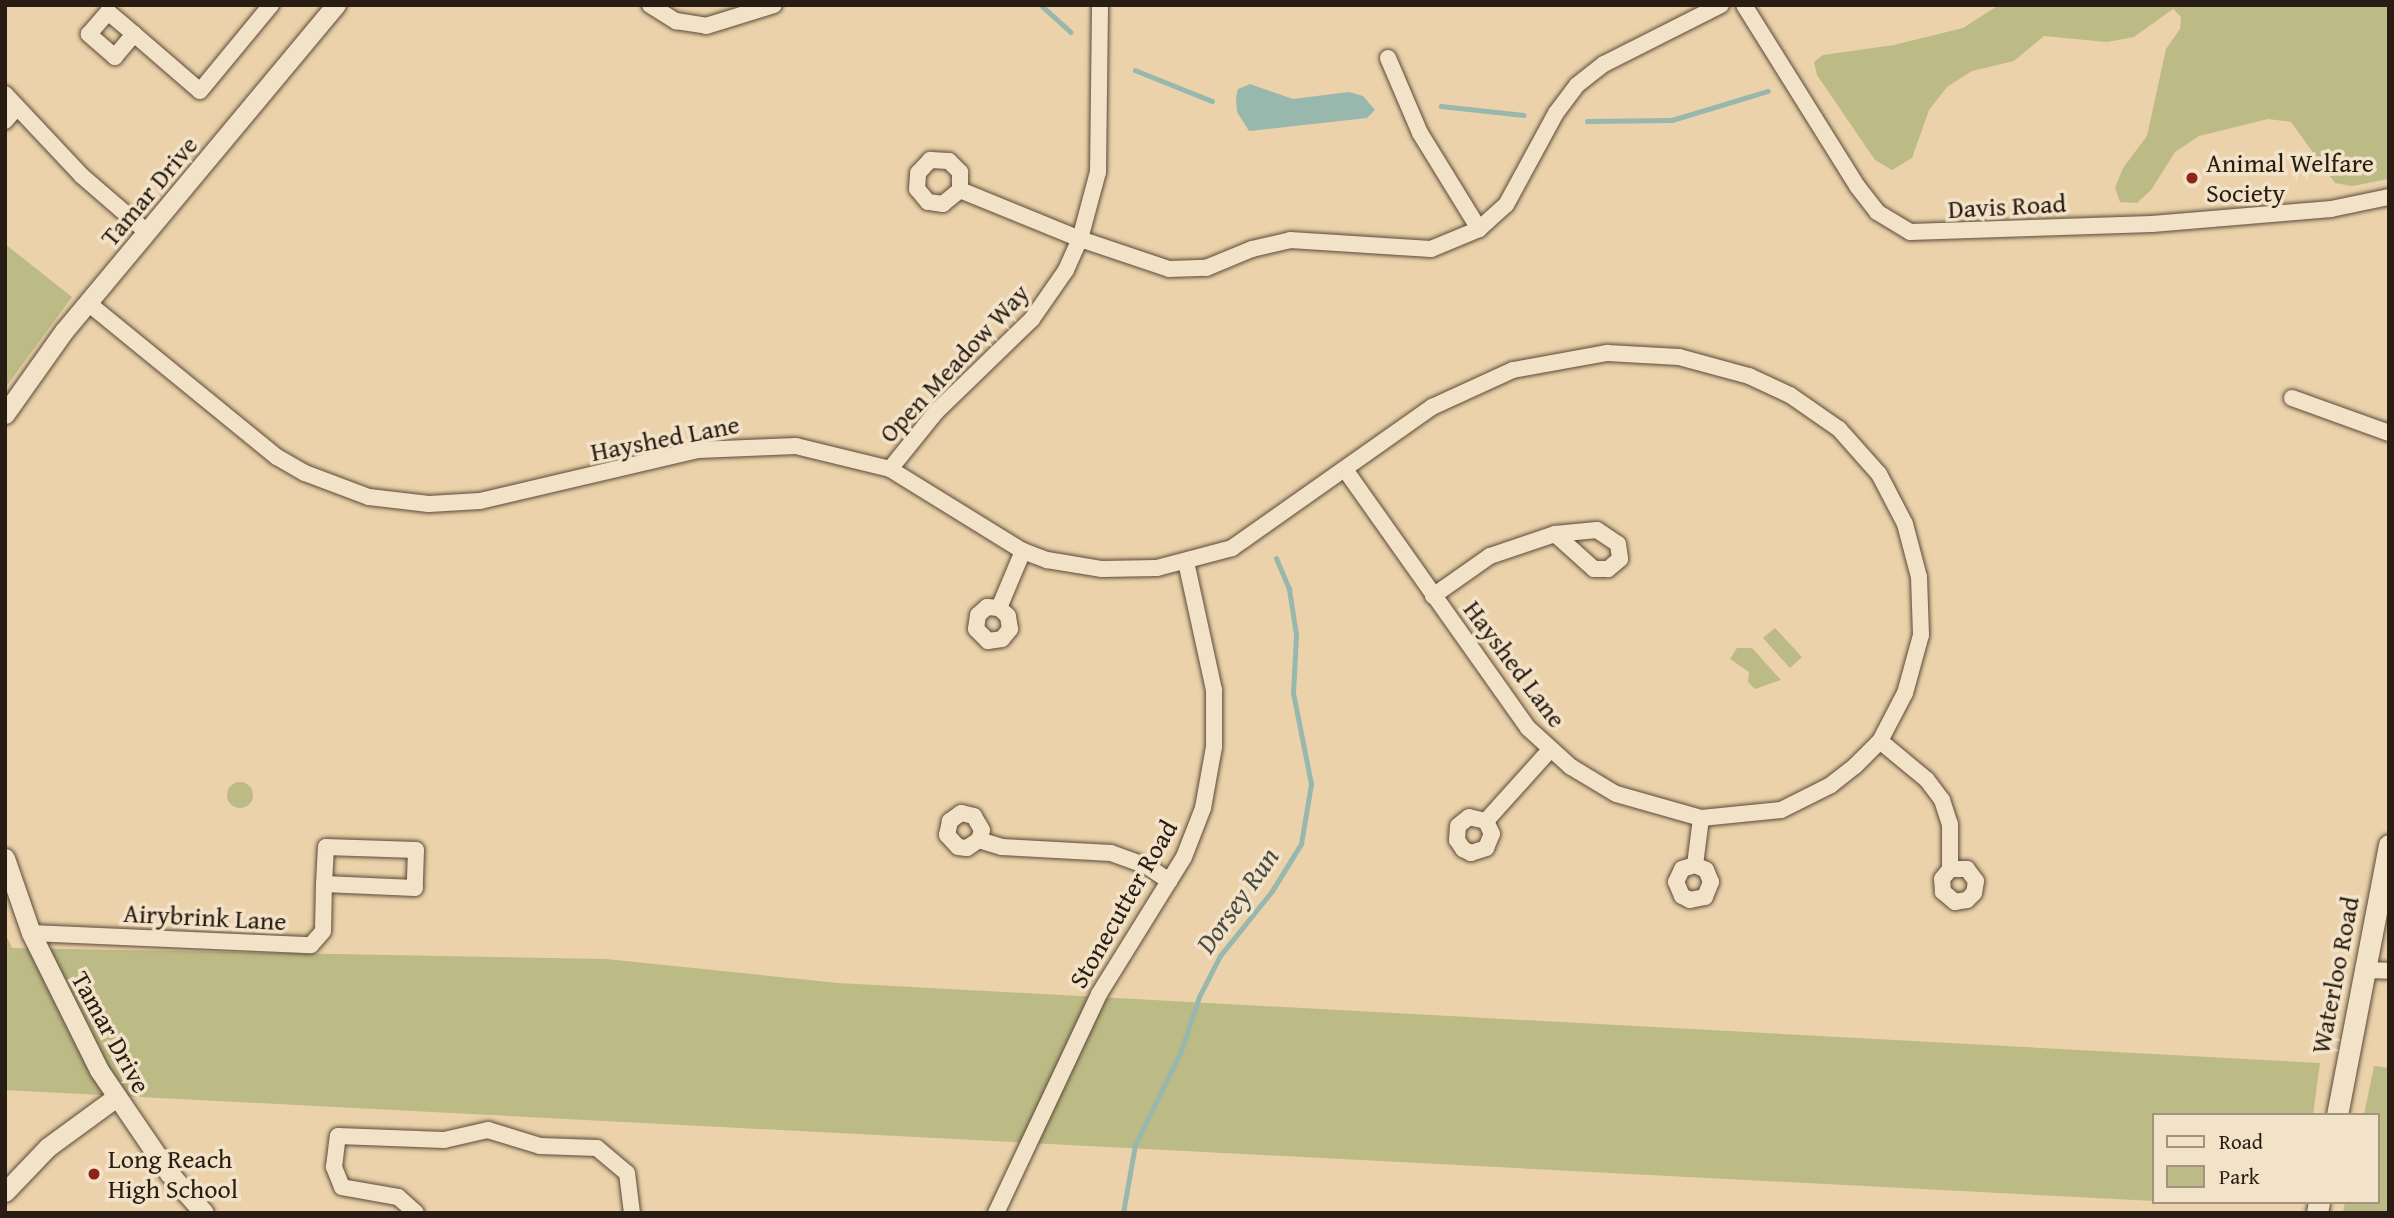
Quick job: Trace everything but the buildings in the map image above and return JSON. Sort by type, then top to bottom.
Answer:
[{"type":"main road","name":"Waterloo Road","points":[[2337,1113],[2389,845]]},
{"type":"street","points":[[134,34],[200,91],[271,5]]},
{"type":"street","name":"Tamar Drive","points":[[5,414],[41,361],[336,5]]},
{"type":"street","points":[[650,5],[676,21],[706,26],[774,5]]},
{"type":"street","name":"Open Meadow Way","points":[[890,469],[936,412],[1045,304],[1080,239],[1094,197],[1101,146],[1100,5]]},
{"type":"street","points":[[960,190],[1147,264],[1188,270],[1206,268],[1270,243],[1431,249],[1479,229],[1517,189],[1556,113],[1577,85],[1604,64],[1721,5]]},
{"type":"street","name":"Davis Road","points":[[1744,5],[1857,186],[1877,212],[1910,232],[2152,224],[2310,212],[2389,198]]},
{"type":"street","points":[[1388,58],[1420,133],[1479,229]]},
{"type":"street","points":[[5,94],[82,176],[148,233]]},
{"type":"street","points":[[5,121],[17,107]]},
{"type":"street","name":"Hayshed Lane","points":[[88,303],[277,457],[305,473],[369,497],[429,504],[480,501],[698,450],[744,445],[822,451],[890,469],[1023,551],[1047,560],[1102,569],[1186,562],[1231,548],[1459,392],[1544,361],[1607,353],[1679,357],[1749,376],[1818,412],[1861,451],[1895,501],[1913,551],[1919,577],[1921,635],[1905,694],[1880,741],[1831,785],[1782,810],[1701,818],[1616,794],[1550,750],[1528,728],[1346,471]]},
{"type":"street","points":[[2292,398],[2389,433]]},
{"type":"street","points":[[1433,596],[1490,556],[1555,534]]},
{"type":"street","points":[[999,608],[1023,551]]},
{"type":"street","name":"Stonecutter Road","points":[[1000,1211],[1099,994],[1194,836],[1210,777],[1214,738],[1214,690],[1186,562]]},
{"type":"street","points":[[1880,741],[1927,780],[1942,800],[1950,824],[1950,869]]},
{"type":"street","points":[[1486,821],[1550,750]]},
{"type":"street","points":[[1695,864],[1701,818]]},
{"type":"street","points":[[979,840],[1002,847],[1111,853],[1147,866],[1169,881]]},
{"type":"street","name":"Airybrink Lane","points":[[31,933],[310,944],[323,932],[324,884],[326,847],[416,850],[415,888],[324,884]]},
{"type":"street","name":"Tamar Drive","points":[[5,858],[9,885],[67,1012],[115,1098],[169,1173],[204,1213]]},
{"type":"street","points":[[2365,970],[2389,971]]},
{"type":"street","points":[[5,1192],[48,1147],[115,1098]]},
{"type":"street","points":[[416,1213],[398,1197],[342,1188],[334,1167],[338,1136],[444,1140],[488,1130],[540,1146],[597,1148],[627,1173],[632,1213]]},
{"type":"green space","points":[[1999,5],[2389,5],[2389,179],[2352,186],[2335,183],[2291,122],[2268,119],[2199,136],[2175,152],[2151,190],[2137,203],[2120,202],[2115,188],[2123,168],[2147,136],[2166,49],[2180,29],[2181,17],[2173,9],[2134,37],[2107,42],[2044,36],[2014,61],[1972,71],[1947,87],[1929,110],[1912,158],[1892,170],[1875,160],[1817,75],[1814,62],[1823,55],[1894,45],[1963,28]]},
{"type":"green space","points":[[5,244],[72,297],[5,388]]},
{"type":"green space","points":[[1775,628],[1802,657],[1790,668],[1763,638]]},
{"type":"green space","points":[[1737,648],[1752,648],[1781,680],[1755,689],[1748,682],[1749,672],[1730,659]]},
{"type":"green space","points":[[240,782],[249,786],[253,795],[249,804],[240,808],[231,804],[227,795],[231,786]]},
{"type":"green space","points":[[5,933],[12,948],[606,959],[838,983],[2320,1063],[2313,1113],[2152,1113],[2152,1201],[5,1090]]},
{"type":"green space","points":[[2374,1066],[2389,1068],[2389,1213],[2343,1213],[2345,1204],[2380,1204],[2380,1113],[2364,1113]]},
{"type":"water","points":[[1250,84],[1293,99],[1349,92],[1363,96],[1375,110],[1367,118],[1249,131],[1237,112],[1236,98],[1238,89]]},
{"type":"waterway","points":[[1041,5],[1071,32]]},
{"type":"waterway","points":[[1135,70],[1212,101]]},
{"type":"waterway","points":[[1587,121],[1672,120],[1768,91]]},
{"type":"waterway","points":[[1441,106],[1524,115]]},
{"type":"waterway","name":"Dorsey Run","points":[[1123,1213],[1135,1145],[1181,1051],[1199,997],[1220,956],[1272,891],[1301,844],[1311,784],[1293,693],[1296,635],[1289,589],[1276,559]]},
{"type":"place","name":"Animal Welfare Society","points":[[2192,178]]},
{"type":"place","name":"Long Reach High School","points":[[94,1174]]}]
